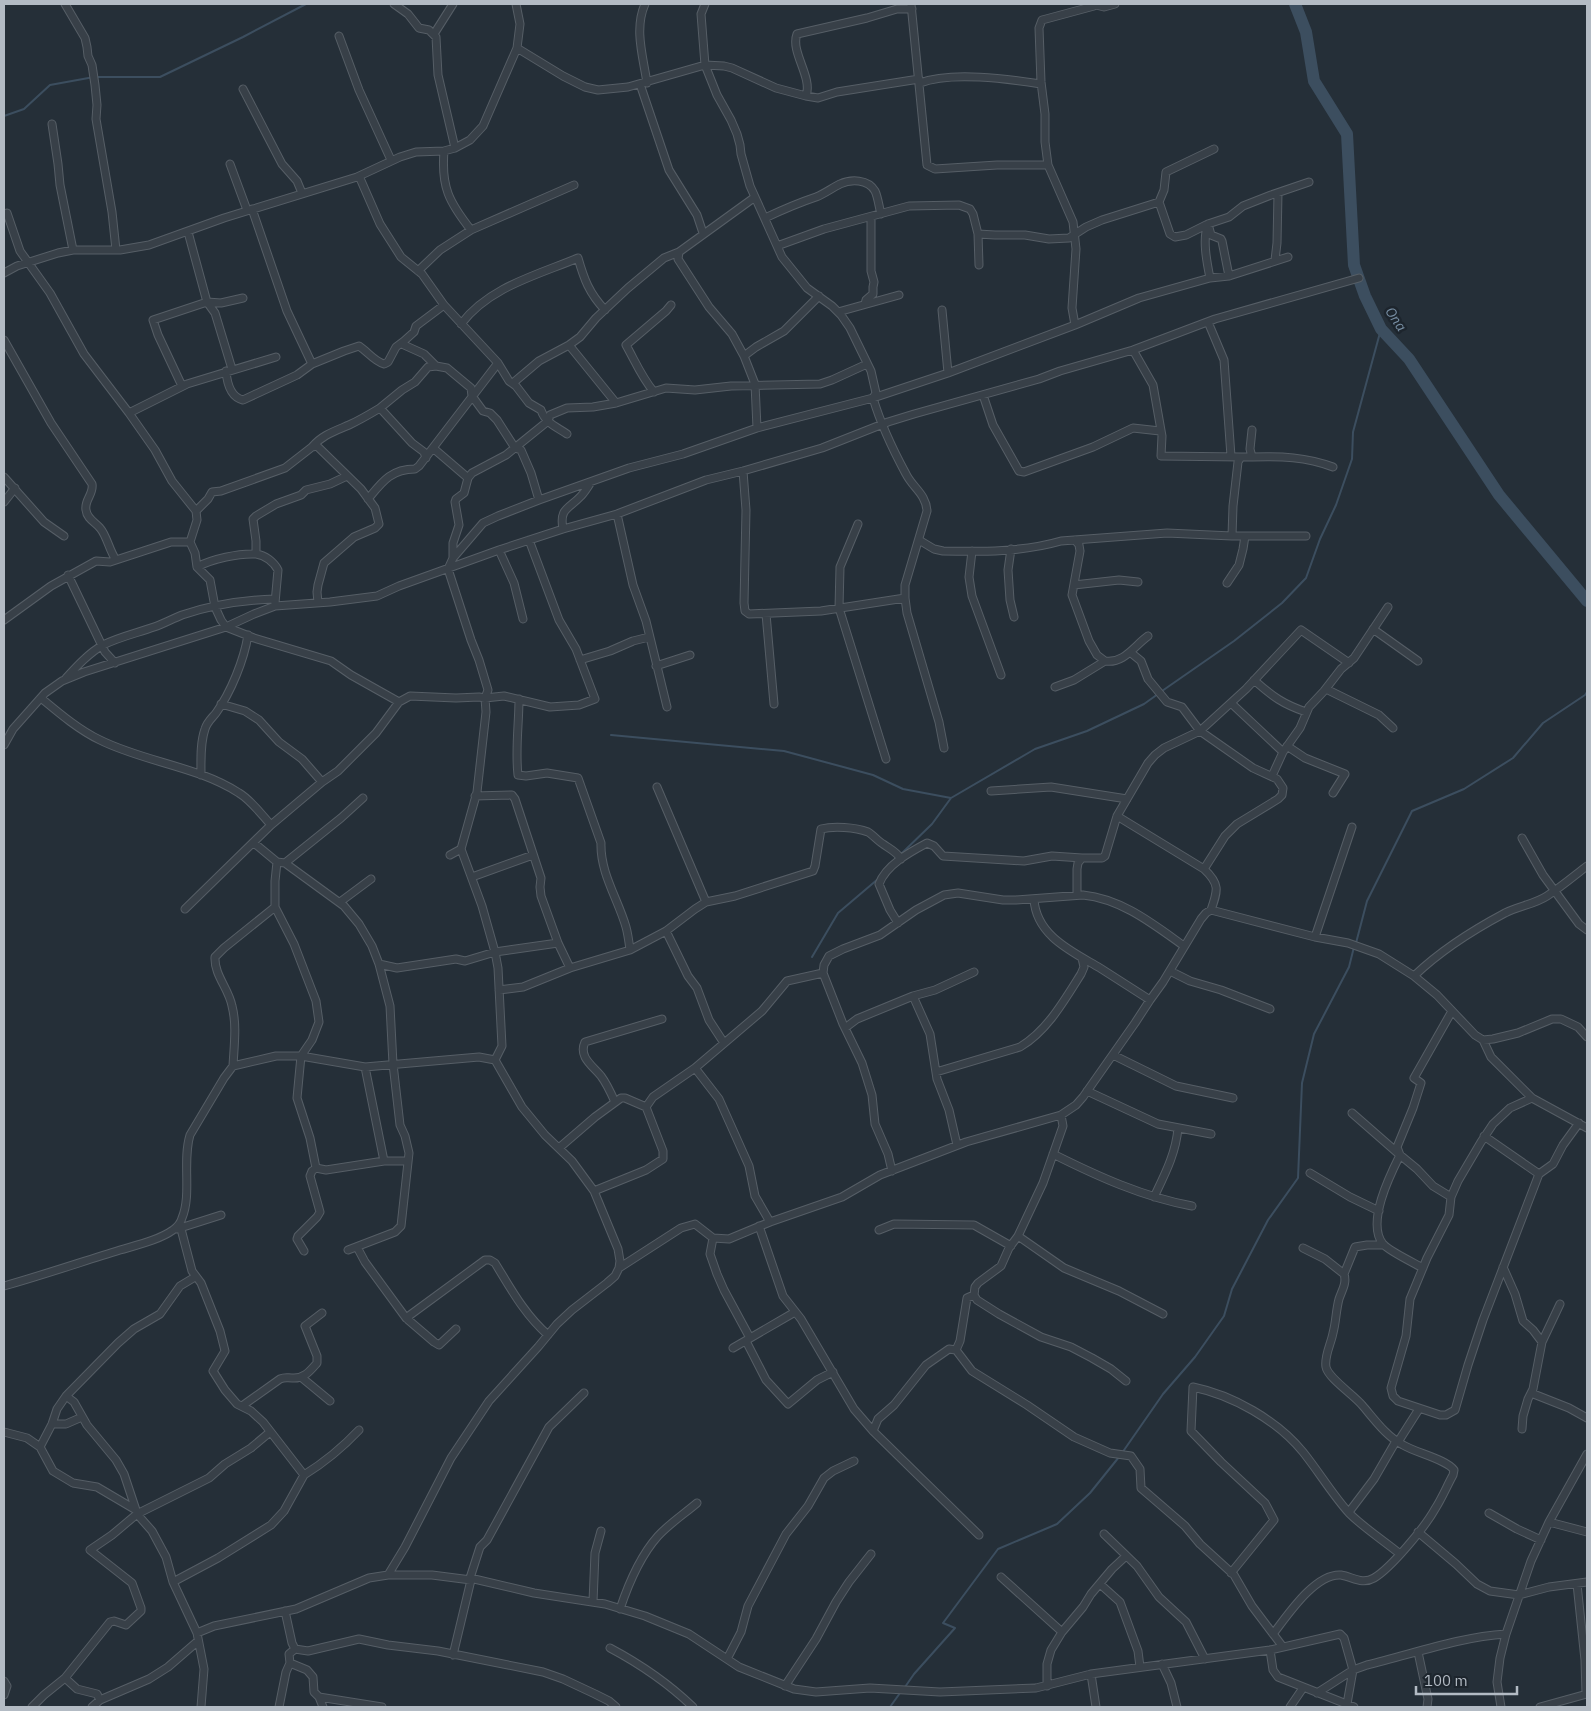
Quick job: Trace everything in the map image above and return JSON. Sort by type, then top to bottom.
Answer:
[{"type":"street","points":[[65,4],[84,38],[92,66],[97,105],[96,119],[112,212],[116,250]]},
{"type":"street","points":[[394,4],[408,14],[419,28],[429,30],[434,34],[438,76],[455,148]]},
{"type":"street","points":[[434,34],[453,4]]},
{"type":"street","points":[[4,273],[27,263],[73,250],[116,250],[149,245],[249,209],[359,176],[391,160],[416,152],[444,151],[455,148],[470,140],[490,113],[517,48],[520,24],[516,4]]},
{"type":"street","points":[[646,4],[639,26],[643,84],[669,170],[697,215],[703,234]]},
{"type":"street","points":[[705,4],[700,14],[705,66],[717,95],[732,120],[755,197],[782,257],[807,288],[838,312],[850,328],[875,383],[876,393],[873,398],[881,425],[908,477],[927,504],[927,511],[905,586],[905,598],[944,748]]},
{"type":"street","points":[[1075,325],[1072,308],[1076,249],[1073,222],[1048,165],[1041,84],[1039,28],[1042,20],[1096,5],[1104,7],[1115,4]]},
{"type":"street","points":[[806,96],[808,88],[795,42],[797,34],[912,6],[926,161],[930,167],[935,169],[997,165],[1048,165]]},
{"type":"street","points":[[339,36],[359,90],[391,160]]},
{"type":"street","points":[[517,48],[563,76],[598,90],[612,90],[643,84],[705,66],[732,68],[776,88],[818,98],[837,92],[964,76],[1041,84]]},
{"type":"street","points":[[243,89],[282,164],[297,181],[302,193]]},
{"type":"street","points":[[52,124],[60,185],[73,250]]},
{"type":"street","points":[[1214,149],[1166,172],[1164,190],[1159,202],[1170,234],[1175,237],[1230,217],[1243,206],[1309,182]]},
{"type":"street","points":[[444,151],[442,172],[448,194],[456,211],[471,230]]},
{"type":"street","points":[[230,164],[287,311],[312,364]]},
{"type":"street","points":[[359,176],[380,224],[401,257],[425,278],[444,306],[498,363],[506,378],[513,383],[529,403],[541,410],[548,421],[567,434]]},
{"type":"street","points":[[765,218],[807,199],[817,197],[842,183],[853,180],[863,181],[875,191],[881,214]]},
{"type":"street","points":[[418,271],[440,250],[471,230],[574,184]]},
{"type":"street","points":[[1275,260],[1278,192]]},
{"type":"street","points":[[513,383],[538,361],[580,337],[628,288],[664,258],[679,252],[755,197]]},
{"type":"street","points":[[978,234],[1025,235],[1055,239],[1069,238],[1102,220],[1159,202]]},
{"type":"street","points":[[777,246],[824,229],[909,206],[959,204],[970,210],[978,234],[979,264]]},
{"type":"street","points":[[7,213],[20,251],[50,293],[84,354],[129,412],[155,450],[172,481],[196,511],[197,520],[190,542],[195,553],[197,567],[210,580],[214,607],[226,627],[286,648],[332,661],[399,702]]},
{"type":"street","points":[[865,304],[866,300],[873,294],[872,287],[874,282],[871,271],[872,216]]},
{"type":"street","points":[[1208,224],[1211,235],[1222,241],[1229,276]]},
{"type":"street","points":[[1208,224],[1205,250],[1210,278]]},
{"type":"street","points":[[188,232],[208,302],[215,313],[229,370],[230,391],[235,397],[243,400],[297,375],[312,364],[359,346],[366,350],[377,362],[384,364],[388,362],[396,347],[414,332],[416,326],[444,306]]},
{"type":"street","points":[[679,252],[678,259],[684,270],[732,334],[744,356],[755,386],[757,428]]},
{"type":"street","points":[[495,1060],[502,1046],[495,952],[482,906],[461,849],[475,796],[485,723],[487,683],[462,616],[448,569],[454,558],[483,523],[539,500],[629,468],[683,454],[757,428],[873,398],[948,373],[1075,325],[1139,298],[1210,278],[1229,276],[1288,257]]},
{"type":"street","points":[[461,324],[470,312],[488,297],[505,290],[527,277],[578,258],[592,296],[605,310]]},
{"type":"street","points":[[62,682],[82,661],[102,646],[182,615],[214,607],[257,600],[275,603],[318,603],[370,598],[499,550],[617,514],[706,480],[822,448],[914,414],[1039,379],[1133,350],[1215,319],[1358,278]]},
{"type":"street","points":[[838,312],[899,295]]},
{"type":"street","points":[[744,356],[784,331],[819,296]]},
{"type":"street","points":[[182,386],[153,320],[208,302],[243,298]]},
{"type":"street","points":[[654,392],[647,384],[626,345],[671,305]]},
{"type":"street","points":[[942,310],[948,373]]},
{"type":"street","points":[[1208,322],[1224,360],[1231,456]]},
{"type":"street","points":[[4,340],[51,423],[92,484],[93,490],[86,504],[86,511],[91,520],[100,529],[116,560]]},
{"type":"street","points":[[404,342],[404,344],[424,354],[436,366]]},
{"type":"street","points":[[569,345],[616,403]]},
{"type":"street","points":[[1133,350],[1153,385],[1162,436],[1161,456],[1279,456],[1315,460],[1334,467]]},
{"type":"street","points":[[129,412],[182,386],[276,357]]},
{"type":"street","points":[[368,499],[388,476],[408,469],[415,469],[426,458],[498,363]]},
{"type":"street","points":[[454,558],[453,543],[459,524],[456,499],[464,493],[468,478],[472,473],[515,448],[548,421],[550,415],[567,408],[593,407],[616,403],[666,388],[695,390],[731,386],[820,384],[868,364]]},
{"type":"street","points":[[196,511],[212,492],[221,491],[285,468],[317,441],[329,433],[380,408],[415,382],[428,367],[436,366],[447,368],[471,388],[472,396],[483,411],[490,413],[497,420],[515,448],[521,450],[531,473],[539,500]]},
{"type":"street","points":[[983,395],[993,425],[1019,471],[1024,472],[1093,447],[1133,428],[1160,431]]},
{"type":"street","points":[[380,408],[412,443],[424,452],[426,458]]},
{"type":"street","points":[[1252,430],[1250,449],[1252,457]]},
{"type":"street","points":[[312,447],[317,446],[320,448],[361,489],[375,508],[379,524],[375,528],[354,537],[324,563],[318,585],[318,603]]},
{"type":"street","points":[[433,448],[468,478]]},
{"type":"street","points":[[1232,536],[1238,462],[1241,457]]},
{"type":"street","points":[[743,471],[746,510],[746,611],[749,614],[821,611],[905,598]]},
{"type":"street","points":[[256,554],[253,519],[256,516],[276,504],[301,495],[306,490],[330,484],[347,476]]},
{"type":"street","points":[[4,477],[44,522],[64,536]]},
{"type":"street","points":[[563,529],[561,516],[582,495],[591,482]]},
{"type":"street","points":[[4,502],[15,488]]},
{"type":"street","points":[[617,514],[631,576],[642,610],[667,708]]},
{"type":"street","points":[[858,524],[840,567],[839,608],[886,759]]},
{"type":"street","points":[[919,540],[934,549],[942,551],[972,551],[1044,546],[1061,541],[1167,533],[1232,536],[1306,536]]},
{"type":"street","points":[[1228,583],[1239,565],[1244,549],[1245,536]]},
{"type":"street","points":[[185,909],[271,825],[338,771],[376,733],[399,702],[410,696],[485,698],[498,696],[550,707],[579,705],[594,699],[580,660],[559,620],[529,540]]},
{"type":"street","points":[[1075,540],[1079,545],[1080,551],[1072,591],[1073,599],[1089,641],[1097,655],[1105,661]]},
{"type":"street","points":[[4,620],[32,599],[96,561],[110,562],[171,542],[190,542]]},
{"type":"street","points":[[1010,549],[1008,577],[1014,617]]},
{"type":"street","points":[[499,550],[514,583],[523,619]]},
{"type":"street","points":[[972,551],[969,577],[972,596],[1001,675]]},
{"type":"street","points":[[197,567],[218,559],[256,554],[262,556],[271,561],[278,570],[275,603]]},
{"type":"street","points":[[68,576],[102,646],[114,663]]},
{"type":"street","points":[[1074,585],[1119,580],[1138,582]]},
{"type":"street","points":[[257,600],[260,611]]},
{"type":"street","points":[[4,745],[13,729],[52,687],[84,672],[226,627],[275,603]]},
{"type":"street","points":[[1272,776],[1285,749],[1300,728],[1306,712],[1339,672],[1349,663],[1388,607]]},
{"type":"street","points":[[766,614],[774,704]]},
{"type":"street","points":[[898,923],[879,884],[882,876],[901,859],[927,843],[934,846],[943,856],[1024,861],[1052,856],[1104,857],[1117,816],[1148,763],[1164,748],[1200,731],[1254,680],[1301,630],[1349,663]]},
{"type":"street","points":[[1373,630],[1418,661]]},
{"type":"street","points":[[201,775],[201,753],[205,730],[221,704],[244,656],[248,635]]},
{"type":"street","points":[[1055,687],[1074,680],[1105,661],[1115,660],[1130,652],[1148,636]]},
{"type":"street","points":[[580,660],[649,637]]},
{"type":"street","points":[[1130,652],[1141,661],[1148,679],[1161,695],[1170,704],[1182,707],[1200,731],[1253,768],[1281,782],[1284,788],[1278,799],[1237,824],[1225,836],[1204,868]]},
{"type":"street","points":[[656,666],[690,656]]},
{"type":"street","points":[[1254,680],[1271,696],[1306,712]]},
{"type":"street","points":[[1326,689],[1378,715],[1393,728]]},
{"type":"street","points":[[41,698],[98,740],[201,775],[240,793],[271,825]]},
{"type":"street","points":[[519,699],[518,744],[516,751],[518,776],[546,773],[578,778],[601,843],[604,867],[626,927],[630,950]]},
{"type":"street","points":[[1231,703],[1285,749],[1346,774],[1333,793]]},
{"type":"street","points":[[221,704],[245,711],[259,720],[279,742],[302,759],[322,782]]},
{"type":"street","points":[[657,787],[706,902]]},
{"type":"street","points":[[991,791],[1051,787],[1127,798]]},
{"type":"street","points":[[475,796],[512,795],[515,798],[541,878],[540,890],[558,943],[570,968]]},
{"type":"street","points":[[285,863],[363,798]]},
{"type":"street","points":[[619,1268],[681,1228],[695,1224],[713,1238],[729,1239],[759,1226],[842,1197],[867,1182],[958,1145],[1061,1115],[1076,1105],[1164,982],[1201,919],[1211,910],[1217,893],[1215,882],[1204,868],[1117,816]]},
{"type":"street","points":[[499,990],[529,985],[570,968],[630,950],[666,931],[706,902],[735,896],[813,871],[821,829],[829,827],[845,828],[868,833],[894,851],[901,859]]},
{"type":"street","points":[[1315,937],[1352,828]]},
{"type":"street","points":[[1522,838],[1528,852],[1554,891],[1579,924],[1587,930]]},
{"type":"street","points":[[254,843],[277,862],[285,863],[340,902],[359,924],[372,946],[379,964],[390,1006],[393,1064],[400,1125],[408,1144],[401,1226],[394,1232],[348,1250]]},
{"type":"street","points":[[450,855],[461,849]]},
{"type":"street","points":[[472,876],[533,855]]},
{"type":"street","points":[[1077,895],[1077,869],[1078,863],[1082,858]]},
{"type":"street","points":[[277,862],[274,881],[276,907],[294,944],[316,1001],[319,1022],[312,1040],[301,1056],[297,1098],[307,1125],[316,1168]]},
{"type":"street","points":[[1414,976],[1425,965],[1451,946],[1487,923],[1507,912],[1541,899],[1587,866]]},
{"type":"street","points":[[340,902],[371,879]]},
{"type":"street","points":[[892,1171],[888,1154],[875,1124],[868,1081],[862,1063],[845,1028],[823,972],[824,965],[830,956],[843,949],[875,938],[933,900],[951,893],[1003,900],[1077,895],[1092,896],[1108,900],[1140,915],[1184,946]]},
{"type":"street","points":[[1034,899],[1034,906],[1042,924],[1065,948],[1150,1000]]},
{"type":"street","points":[[276,907],[215,957],[216,968],[229,995],[234,1012],[233,1066],[190,1135],[186,1159],[186,1207],[178,1229],[192,1271],[201,1283],[226,1350],[213,1371],[238,1404],[251,1411],[304,1475]]},
{"type":"street","points":[[1211,910],[1315,937],[1348,943],[1379,954],[1414,976],[1437,995],[1475,1035],[1483,1040],[1490,1057],[1532,1098],[1587,1128]]},
{"type":"street","points":[[666,931],[688,976],[697,988],[710,1020],[724,1043]]},
{"type":"street","points":[[379,964],[397,968],[456,959],[465,961],[495,952],[558,943]]},
{"type":"street","points":[[936,1072],[1020,1047],[1031,1040],[1040,1032],[1081,974],[1084,967],[1082,958]]},
{"type":"street","points":[[1170,971],[1190,981],[1221,990],[1270,1009]]},
{"type":"street","points":[[646,1108],[653,1097],[695,1068],[762,1011],[787,981],[823,972]]},
{"type":"street","points":[[845,1028],[857,1019],[913,996],[935,990],[974,972]]},
{"type":"street","points":[[913,996],[930,1034],[936,1072],[958,1145]]},
{"type":"street","points":[[1423,1268],[1384,1245],[1378,1235],[1379,1211],[1381,1198],[1400,1155],[1397,1147],[1421,1084],[1414,1078],[1452,1011]]},
{"type":"street","points":[[615,1102],[601,1076],[587,1060],[583,1050],[585,1042],[589,1039],[662,1019]]},
{"type":"street","points":[[1483,1040],[1518,1033],[1552,1020],[1561,1019],[1578,1027],[1587,1037]]},
{"type":"street","points":[[1113,1055],[1176,1086],[1234,1098]]},
{"type":"street","points":[[233,1066],[276,1056],[301,1056],[353,1066],[480,1056],[495,1060],[522,1107],[545,1135],[572,1161],[594,1190],[618,1249],[619,1268],[614,1276],[572,1310],[489,1401],[451,1458],[405,1547],[388,1575]]},
{"type":"street","points":[[365,1066],[384,1161]]},
{"type":"street","points":[[695,1068],[719,1099],[749,1166],[755,1196],[770,1222]]},
{"type":"street","points":[[1087,1091],[1158,1124],[1211,1134]]},
{"type":"street","points":[[559,1148],[615,1102],[625,1098],[646,1108],[665,1156],[646,1170],[594,1190]]},
{"type":"street","points":[[1532,1098],[1510,1108],[1493,1124],[1468,1163],[1452,1197],[1449,1215],[1410,1299],[1406,1336],[1391,1388],[1392,1396],[1396,1399],[1420,1409],[1446,1415],[1453,1412],[1458,1406],[1468,1365],[1539,1174],[1553,1164],[1563,1145],[1579,1123]]},
{"type":"street","points":[[1352,1113],[1417,1169],[1433,1186],[1452,1197]]},
{"type":"street","points":[[1061,1115],[1063,1126],[1043,1182],[1018,1236],[1001,1266],[978,1284],[974,1294],[977,1300],[999,1314],[1041,1337],[1071,1347],[1092,1358],[1111,1369],[1126,1381]]},
{"type":"street","points":[[1154,1197],[1172,1159],[1178,1128]]},
{"type":"street","points":[[1484,1136],[1539,1174]]},
{"type":"street","points":[[1053,1154],[1085,1170],[1154,1197],[1192,1206]]},
{"type":"street","points":[[304,1251],[297,1239],[298,1236],[320,1212],[310,1176],[312,1170],[316,1168],[326,1170],[384,1161],[408,1161]]},
{"type":"street","points":[[1310,1173],[1350,1197],[1379,1211]]},
{"type":"street","points":[[4,1286],[137,1245],[221,1215]]},
{"type":"street","points":[[879,1230],[894,1224],[974,1225],[1011,1246]]},
{"type":"street","points":[[759,1226],[783,1296],[833,1372],[854,1409],[873,1431],[979,1535]]},
{"type":"street","points":[[1018,1236],[1064,1268],[1119,1291],[1163,1314]]},
{"type":"street","points":[[713,1238],[710,1254],[717,1274],[766,1380],[788,1404],[817,1380],[833,1372]]},
{"type":"street","points":[[1344,1274],[1355,1247],[1384,1245]]},
{"type":"street","points":[[357,1247],[365,1262],[406,1318],[439,1345],[456,1329]]},
{"type":"street","points":[[1273,1634],[1303,1595],[1317,1584],[1335,1575],[1365,1581],[1382,1572],[1400,1554],[1435,1510],[1454,1470],[1448,1464],[1413,1451],[1397,1442],[1328,1373],[1325,1365],[1339,1301],[1346,1281],[1344,1274],[1325,1259],[1303,1248]]},
{"type":"street","points":[[406,1318],[485,1260],[490,1260],[495,1263],[526,1312],[548,1335]]},
{"type":"street","points":[[1504,1267],[1515,1294],[1522,1321],[1534,1330],[1542,1342]]},
{"type":"street","points":[[40,1447],[52,1424],[56,1409],[66,1396],[134,1329],[160,1314],[180,1286],[196,1277]]},
{"type":"street","points":[[956,1350],[960,1341],[967,1298],[974,1294]]},
{"type":"street","points":[[1522,1429],[1523,1416],[1531,1393],[1542,1342],[1560,1304]]},
{"type":"street","points":[[733,1348],[795,1312]]},
{"type":"street","points":[[242,1406],[280,1379],[301,1377],[307,1374],[318,1360],[305,1326],[322,1313]]},
{"type":"street","points":[[873,1431],[878,1420],[894,1405],[926,1365],[949,1349],[956,1350],[972,1371],[1074,1437],[1110,1453],[1130,1456],[1140,1470],[1141,1488],[1185,1526],[1200,1544],[1231,1572],[1239,1582],[1252,1606],[1282,1647]]},
{"type":"street","points":[[301,1377],[330,1401]]},
{"type":"street","points":[[1231,1572],[1274,1520],[1266,1503],[1221,1462],[1191,1431],[1193,1387],[1208,1390],[1248,1408],[1277,1426],[1302,1451],[1348,1512],[1400,1554]]},
{"type":"street","points":[[453,1655],[470,1579],[480,1547],[487,1540],[549,1427],[584,1393]]},
{"type":"street","points":[[1531,1393],[1569,1408],[1587,1418]]},
{"type":"street","points":[[66,1396],[74,1402],[87,1425],[116,1460],[124,1474],[136,1512]]},
{"type":"street","points":[[1348,1512],[1374,1479],[1420,1409]]},
{"type":"street","points":[[52,1424],[66,1424],[82,1417]]},
{"type":"street","points":[[173,1582],[218,1558],[271,1525],[284,1511],[304,1475],[324,1463],[359,1430]]},
{"type":"street","points":[[4,1432],[27,1438],[40,1447],[53,1471],[73,1483],[97,1487],[136,1512],[152,1531],[166,1557],[173,1582],[198,1637],[204,1669],[202,1707]]},
{"type":"street","points":[[32,1707],[65,1678],[110,1622],[114,1621],[126,1625],[141,1611],[132,1583],[90,1550],[112,1535],[136,1512],[209,1478],[270,1432]]},
{"type":"street","points":[[1501,1707],[1497,1682],[1500,1658],[1519,1595],[1531,1561],[1549,1522],[1587,1456]]},
{"type":"street","points":[[727,1659],[741,1632],[748,1606],[786,1534],[808,1506],[824,1478],[854,1461]]},
{"type":"street","points":[[620,1608],[628,1584],[654,1541],[697,1503]]},
{"type":"street","points":[[1489,1513],[1541,1540]]},
{"type":"street","points":[[1549,1522],[1587,1532]]},
{"type":"street","points":[[593,1602],[594,1553],[600,1531]]},
{"type":"street","points":[[1418,1532],[1477,1584],[1496,1593],[1519,1595],[1548,1587],[1587,1582]]},
{"type":"street","points":[[1104,1534],[1137,1566],[1159,1597],[1186,1622],[1205,1659]]},
{"type":"street","points":[[785,1686],[816,1639],[844,1588],[871,1554]]},
{"type":"street","points":[[1047,1686],[1047,1664],[1051,1650],[1062,1632],[1100,1584],[1126,1556]]},
{"type":"street","points":[[92,1707],[100,1700],[149,1679],[168,1667],[198,1637],[214,1626],[296,1608],[369,1578],[388,1575],[432,1575],[470,1579],[534,1593],[620,1608],[689,1634],[739,1667],[794,1689],[816,1692],[870,1688],[940,1692],[1047,1686],[1070,1678],[1091,1674],[1270,1650],[1340,1634],[1344,1638],[1353,1670],[1350,1706],[1278,1677],[1273,1670],[1270,1650]]},
{"type":"street","points":[[1001,1578],[1062,1632]]},
{"type":"street","points":[[1100,1584],[1120,1602],[1138,1651],[1140,1667]]},
{"type":"street","points":[[1540,1707],[1587,1694],[1577,1584]]},
{"type":"street","points":[[279,1707],[292,1649],[285,1611]]},
{"type":"street","points":[[1317,1693],[1353,1670],[1463,1640],[1506,1634]]},
{"type":"street","points":[[292,1649],[308,1651],[359,1639],[388,1646],[438,1651],[543,1672],[595,1694],[616,1707]]},
{"type":"street","points":[[610,1648],[660,1678],[692,1707]]},
{"type":"street","points":[[1418,1652],[1428,1698],[1427,1707]]},
{"type":"street","points":[[290,1663],[307,1670],[313,1677],[314,1692],[319,1697],[323,1707]]},
{"type":"street","points":[[1162,1664],[1171,1683],[1177,1707]]},
{"type":"street","points":[[1091,1674],[1096,1707]]},
{"type":"street","points":[[65,1678],[77,1690],[97,1694],[100,1700]]},
{"type":"street","points":[[4,1681],[7,1686],[4,1695]]},
{"type":"street","points":[[1290,1707],[1303,1688]]},
{"type":"street","points":[[319,1697],[382,1707]]},
{"type":"waterway","points":[[4,116],[24,109],[50,85],[94,77],[160,77],[306,4]]},
{"type":"waterway","name":"Ona","points":[[1295,4],[1306,32],[1314,81],[1347,134],[1354,265],[1365,296],[1381,329],[1409,359],[1499,495],[1587,601]]},
{"type":"waterway","points":[[1162,691],[1234,641],[1282,603],[1306,578],[1320,539],[1336,505],[1352,459],[1353,432],[1381,329]]},
{"type":"waterway","points":[[1356,943],[1367,901],[1412,811],[1464,789],[1513,758],[1543,723],[1587,692]]},
{"type":"waterway","points":[[900,855],[932,824],[951,798],[1035,749],[1087,731],[1144,704],[1158,694]]},
{"type":"waterway","points":[[611,735],[784,751],[873,775],[903,789],[951,798]]},
{"type":"waterway","points":[[812,957],[838,913],[878,879]]},
{"type":"waterway","points":[[1122,1453],[1163,1394],[1195,1357],[1224,1316],[1232,1289],[1268,1220],[1298,1178],[1302,1083],[1314,1034],[1349,967],[1354,947]]},
{"type":"waterway","points":[[905,1687],[914,1674],[955,1628],[943,1623],[998,1549],[1057,1524],[1090,1493],[1119,1457]]},
{"type":"waterway","points":[[890,1707],[900,1693]]}]
